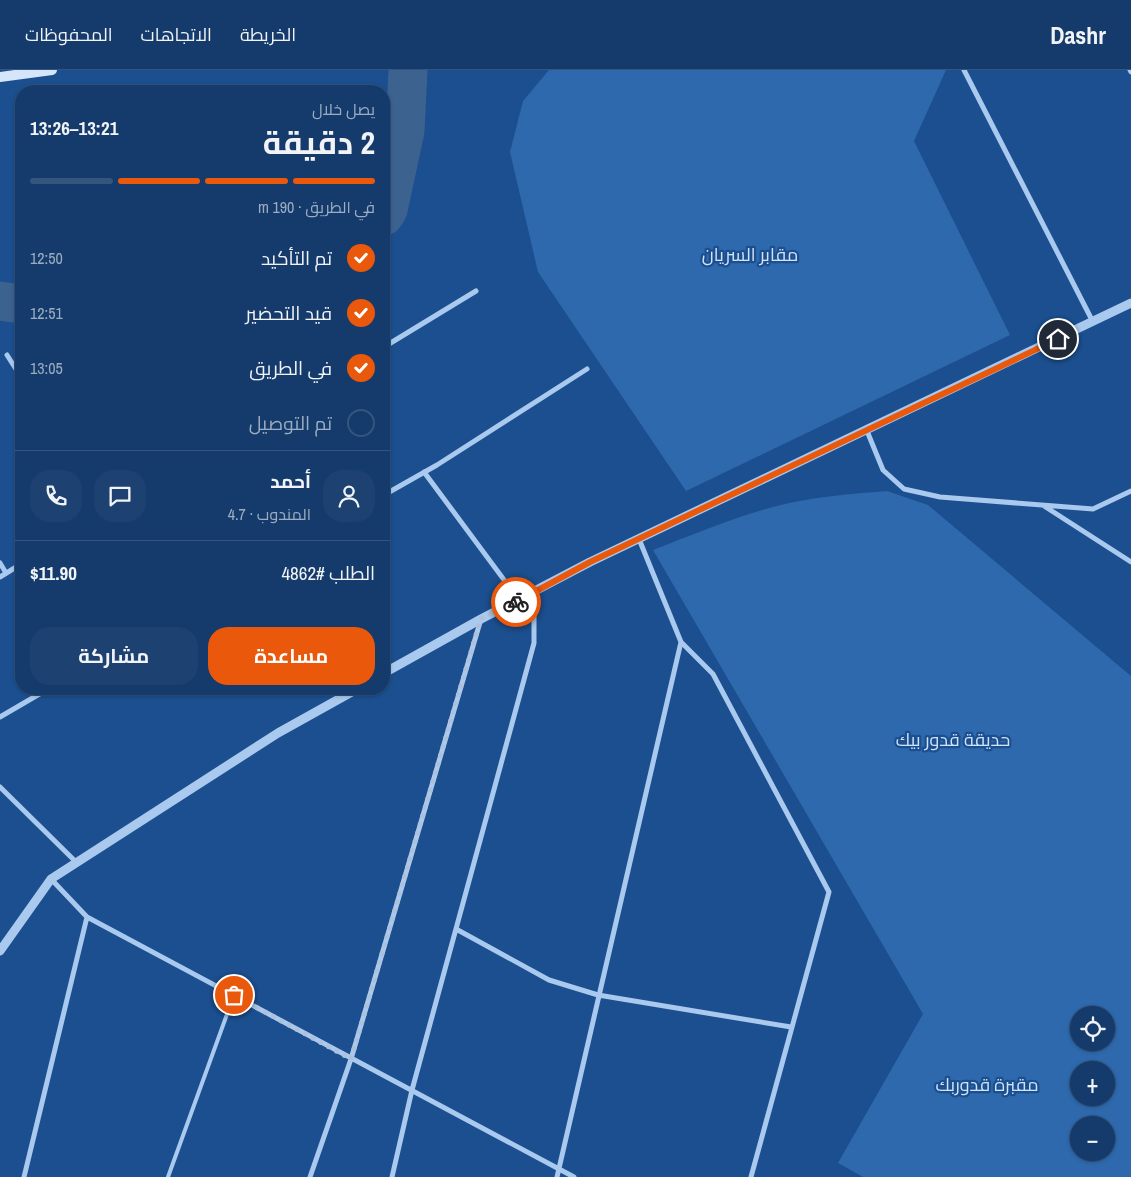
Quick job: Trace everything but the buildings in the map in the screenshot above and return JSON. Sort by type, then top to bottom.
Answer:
[{"type":"main road","points":[[0,77],[52,70]]},
{"type":"street","points":[[964,70],[1092,322]]},
{"type":"street","points":[[390,343],[476,291]]},
{"type":"street","points":[[390,671],[481,618],[520,601],[639,539],[1131,303]]},
{"type":"street","points":[[8,355],[15,367]]},
{"type":"street","points":[[390,492],[587,369]]},
{"type":"street","points":[[867,431],[883,470],[904,488],[940,497],[1094,509],[1131,491]]},
{"type":"street","points":[[424,472],[520,601]]},
{"type":"street","points":[[1041,504],[1131,562]]},
{"type":"street","points":[[639,539],[681,642],[713,674],[828,892],[751,1177]]},
{"type":"street","points":[[0,563],[6,573]]},
{"type":"street","points":[[0,577],[15,568]]},
{"type":"street","points":[[392,1177],[412,1090],[534,643],[534,593]]},
{"type":"street","points":[[310,1177],[351,1059],[481,618]]},
{"type":"street","points":[[557,1177],[681,642]]},
{"type":"street","points":[[0,716],[37,695]]},
{"type":"street","points":[[0,951],[51,879],[278,733],[346,695]]},
{"type":"street","points":[[0,787],[76,862]]},
{"type":"street","points":[[51,879],[87,917],[574,1177]]},
{"type":"street","points":[[24,1177],[87,917]]},
{"type":"street","points":[[456,929],[550,980],[598,996],[791,1027]]},
{"type":"lane","points":[[168,1177],[234,995]]},
{"type":"green space","name":"مقابر السريان","points":[[549,70],[946,70],[914,141],[1010,335],[686,491],[538,272],[510,152],[523,101]]},
{"type":"green space","name":"حديقة قدور بيك","points":[[887,491],[928,505],[1131,676],[1131,1177],[863,1177],[838,1163],[923,1014],[653,550],[758,511],[815,498]]},
{"type":"waterway","points":[[390,201],[405,131],[408,70]]},
{"type":"waterway","points":[[0,301],[15,303]]},
{"type":"way so far","points":[[234,995],[351,1059],[481,618],[516,602]]},
{"type":"route","points":[[516,602],[590,562],[1058,339]]},
{"type":"park label","name":"مقبرة قدوربك","points":[[987,1085]]}]
